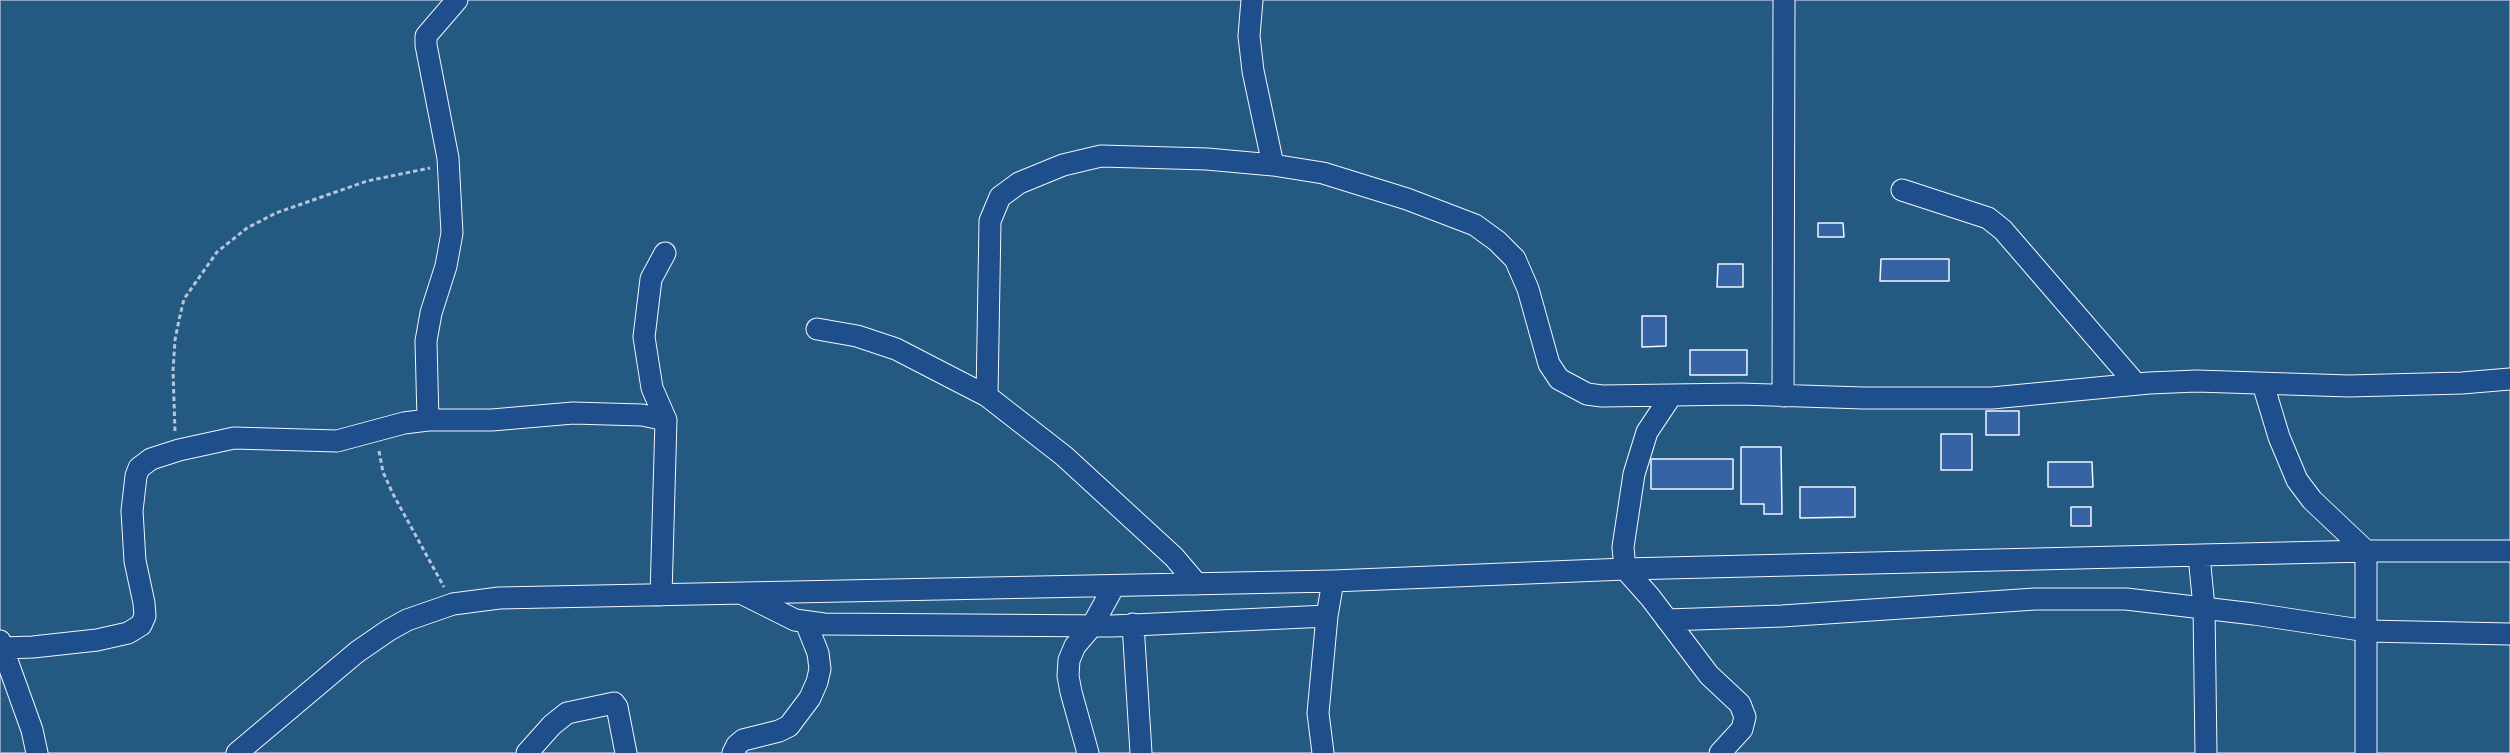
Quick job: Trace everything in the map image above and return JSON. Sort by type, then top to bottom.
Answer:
[{"type":"street","points":[[428,420],[426,341],[430,313],[446,266],[452,233],[448,165],[426,36],[457,0]]},
{"type":"street","points":[[1252,0],[1249,36],[1252,71],[1274,165]]},
{"type":"street","points":[[1784,0],[1784,396]]},
{"type":"street","points":[[987,396],[990,221],[1000,197],[1019,183],[1063,165],[1101,156],[1207,159],[1274,165],[1323,173],[1368,185],[1475,225],[1497,241],[1515,259],[1528,289],[1549,364],[1559,380],[1587,394],[1602,396],[1719,394],[1992,398],[2136,384],[2197,381],[2349,386],[2510,379]]},
{"type":"street","points":[[1902,190],[1988,218],[2003,230],[2136,384]]},
{"type":"street","points":[[661,595],[666,420],[652,388],[644,337],[651,279],[665,253]]},
{"type":"street","points":[[817,329],[857,336],[896,349],[987,396],[1064,456],[1174,556],[1197,584]]},
{"type":"street","points":[[2263,384],[2279,437],[2297,480],[2312,500],[2367,551],[2366,753]]},
{"type":"street","points":[[1671,396],[1647,432],[1634,474],[1623,547],[1625,569],[1709,675],[1740,704],[1745,717],[1742,729],[1720,753]]},
{"type":"street","points":[[37,753],[32,730],[2,645],[33,647],[97,640],[128,633],[141,625],[145,616],[144,603],[132,538],[136,476],[145,463],[178,450],[234,438],[337,441],[428,420],[492,420],[573,413],[642,415],[666,420]]},
{"type":"street","points":[[245,750],[357,652],[389,630],[407,620],[453,604],[499,598],[1333,581],[1625,569],[2367,551],[2510,551]]},
{"type":"street","points":[[2199,556],[2204,607],[2206,753]]},
{"type":"street","points":[[1307,753],[1318,713],[1327,616],[1333,581]]},
{"type":"street","points":[[1088,753],[1068,676],[1072,653],[1092,626],[1114,586]]},
{"type":"street","points":[[740,592],[795,620],[806,623],[1092,626],[1327,616]]},
{"type":"street","points":[[1667,620],[1794,615],[2056,599],[2126,599],[2204,607],[2367,631],[2510,634]]},
{"type":"street","points":[[733,753],[742,741],[789,726],[810,698],[820,669],[818,653],[806,623]]},
{"type":"street","points":[[1133,624],[1141,753]]},
{"type":"street","points":[[527,753],[552,725],[567,713],[614,703],[617,707],[626,753]]},
{"type":"street","points":[[1318,713],[1323,753]]},
{"type":"path","points":[[178,450],[173,404],[175,340],[184,299],[217,252],[247,228],[276,213],[323,195],[396,174],[448,165]]},
{"type":"path","points":[[375,431],[383,471],[393,494],[453,604]]},
{"type":"shaded area","points":[[0,0],[2510,0],[2510,753],[0,753]]},
{"type":"building","points":[[1818,223],[1843,223],[1844,237],[1818,237]]},
{"type":"building","points":[[1881,259],[1949,259],[1949,281],[1880,281]]},
{"type":"building","points":[[1718,264],[1743,264],[1743,287],[1717,287]]},
{"type":"building","points":[[1642,316],[1666,316],[1666,346],[1642,347]]},
{"type":"building","points":[[1690,350],[1747,350],[1747,375],[1690,375]]},
{"type":"building","points":[[1986,411],[2019,411],[2019,435],[1986,435]]},
{"type":"building","points":[[1941,434],[1972,434],[1972,470],[1941,470]]},
{"type":"building","points":[[1741,447],[1781,447],[1782,514],[1764,514],[1764,504],[1741,504]]},
{"type":"building","points":[[1651,459],[1733,459],[1733,489],[1651,489]]},
{"type":"building","points":[[2048,462],[2092,462],[2093,487],[2048,487]]},
{"type":"building","points":[[1800,487],[1855,487],[1855,517],[1800,518]]},
{"type":"building","points":[[2071,507],[2091,507],[2091,526],[2071,526]]}]
